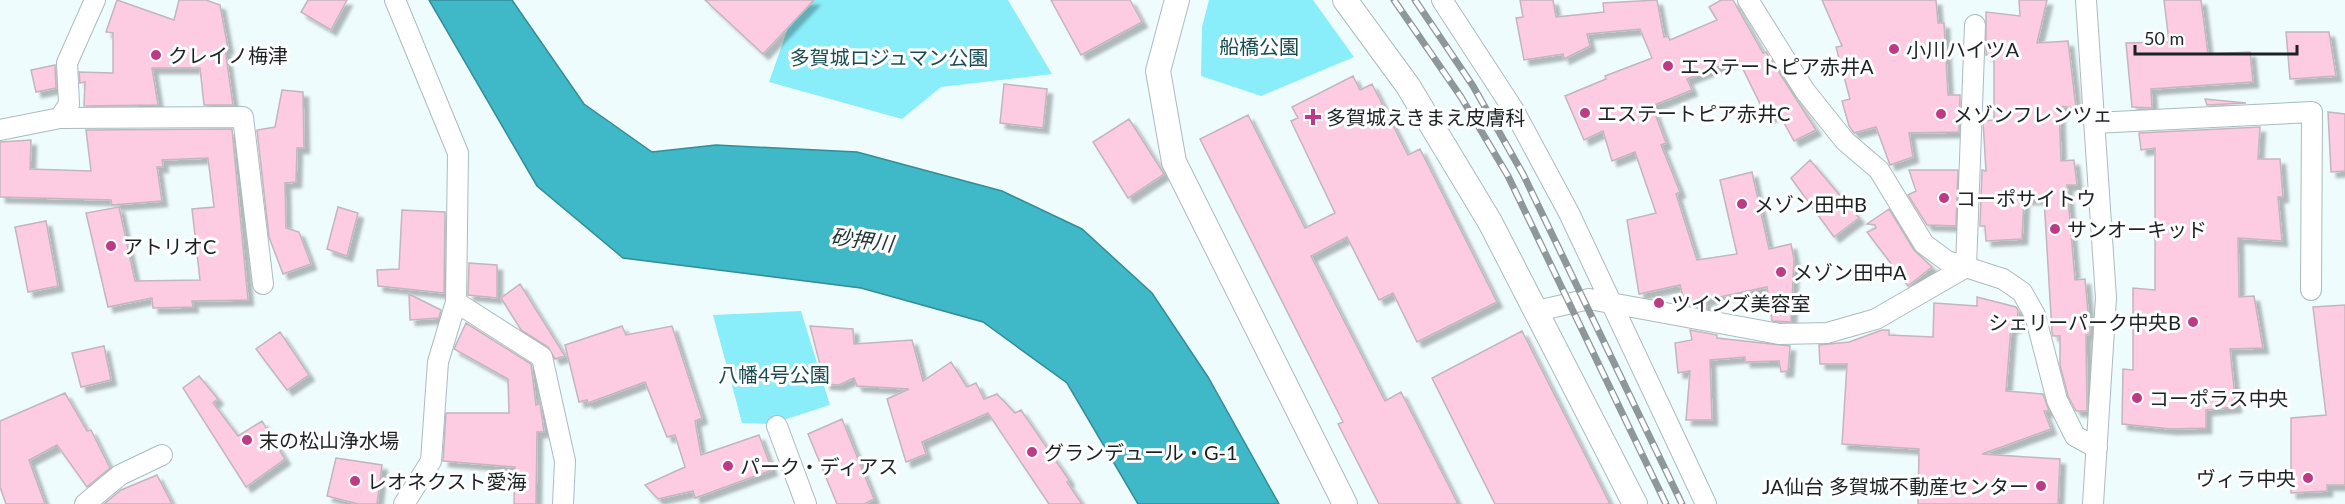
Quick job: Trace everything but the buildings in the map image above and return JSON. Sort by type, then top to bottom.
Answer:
[{"type":"street","points":[[60,118],[69,104],[67,63],[95,0]]},
{"type":"street","points":[[395,0],[458,153],[456,302],[438,362],[431,461],[404,504]]},
{"type":"street","points":[[1177,0],[1158,71],[1174,162],[1345,504]]},
{"type":"street","points":[[1346,0],[1426,115],[1490,222],[1635,504]]},
{"type":"street","points":[[1442,0],[1514,109],[1569,213],[1706,504]]},
{"type":"street","points":[[1748,0],[1805,91],[1845,141],[1879,170],[1924,244],[1947,261],[2003,279],[2022,292],[2036,315],[2057,400],[2075,436],[2097,448]]},
{"type":"street","points":[[2086,0],[2106,298],[2093,504]]},
{"type":"street","points":[[1966,267],[1975,25]]},
{"type":"street","points":[[2094,123],[2312,112],[2311,290]]},
{"type":"street","points":[[0,130],[60,118],[243,117],[263,284]]},
{"type":"street","points":[[1537,311],[1589,299],[1779,334],[1827,333],[1876,319],[1915,299],[1966,267]]},
{"type":"street","points":[[456,302],[542,357],[565,461],[563,504]]},
{"type":"street","points":[[777,426],[807,504]]},
{"type":"street","points":[[86,504],[120,475],[162,455]]},
{"type":"green space","name":"多賀城ロジュマン公園","points":[[798,0],[1008,0],[1052,74],[941,87],[902,119],[769,82]]},
{"type":"green space","name":"船橋公園","points":[[1209,0],[1313,0],[1354,57],[1261,96],[1201,76],[1202,27]]},
{"type":"green space","name":"八幡4号公園","points":[[801,311],[830,405],[771,424],[742,423],[713,315]]},
{"type":"water","name":"砂押川","points":[[429,0],[512,0],[584,104],[652,152],[716,145],[857,152],[1002,191],[1082,229],[1152,293],[1208,377],[1279,504],[1138,504],[1067,383],[983,322],[861,288],[623,258],[537,186]]},
{"type":"railway","points":[[1394,0],[1461,97],[1508,176],[1666,504]]},
{"type":"railway","points":[[1415,0],[1473,86],[1523,174],[1682,504]]},
{"type":"place","name":"小川ハイツA","points":[[1894,49]]},
{"type":"place","name":"クレイノ梅津","points":[[156,55]]},
{"type":"place","name":"エステートピア赤井A","points":[[1668,66]]},
{"type":"place","name":"エステートピア赤井C","points":[[1585,113]]},
{"type":"place","name":"メゾンフレンツェ","points":[[1941,114]]},
{"type":"place","name":"多賀城えきまえ皮膚科","points":[[1313,117]]},
{"type":"place","name":"コーポサイトウ","points":[[1944,198]]},
{"type":"place","name":"メゾン田中B","points":[[1742,204]]},
{"type":"place","name":"サンオーキッド","points":[[2055,229]]},
{"type":"place","name":"アトリオC","points":[[111,246]]},
{"type":"place","name":"メゾン田中A","points":[[1781,272]]},
{"type":"place","name":"ツインズ美容室","points":[[1659,303]]},
{"type":"place","name":"シェリーパーク中央B","points":[[2193,322]]},
{"type":"place","name":"コーポラス中央","points":[[2137,398]]},
{"type":"place","name":"末の松山浄水場","points":[[247,440]]},
{"type":"place","name":"グランデュール・G-1","points":[[1032,452]]},
{"type":"place","name":"パーク・ディアス","points":[[728,466]]},
{"type":"place","name":"ヴィラ中央","points":[[2308,478]]},
{"type":"place","name":"レオネクスト愛海","points":[[355,481]]},
{"type":"place","name":"JA仙台 多賀城不動産センター","points":[[2041,486]]}]
